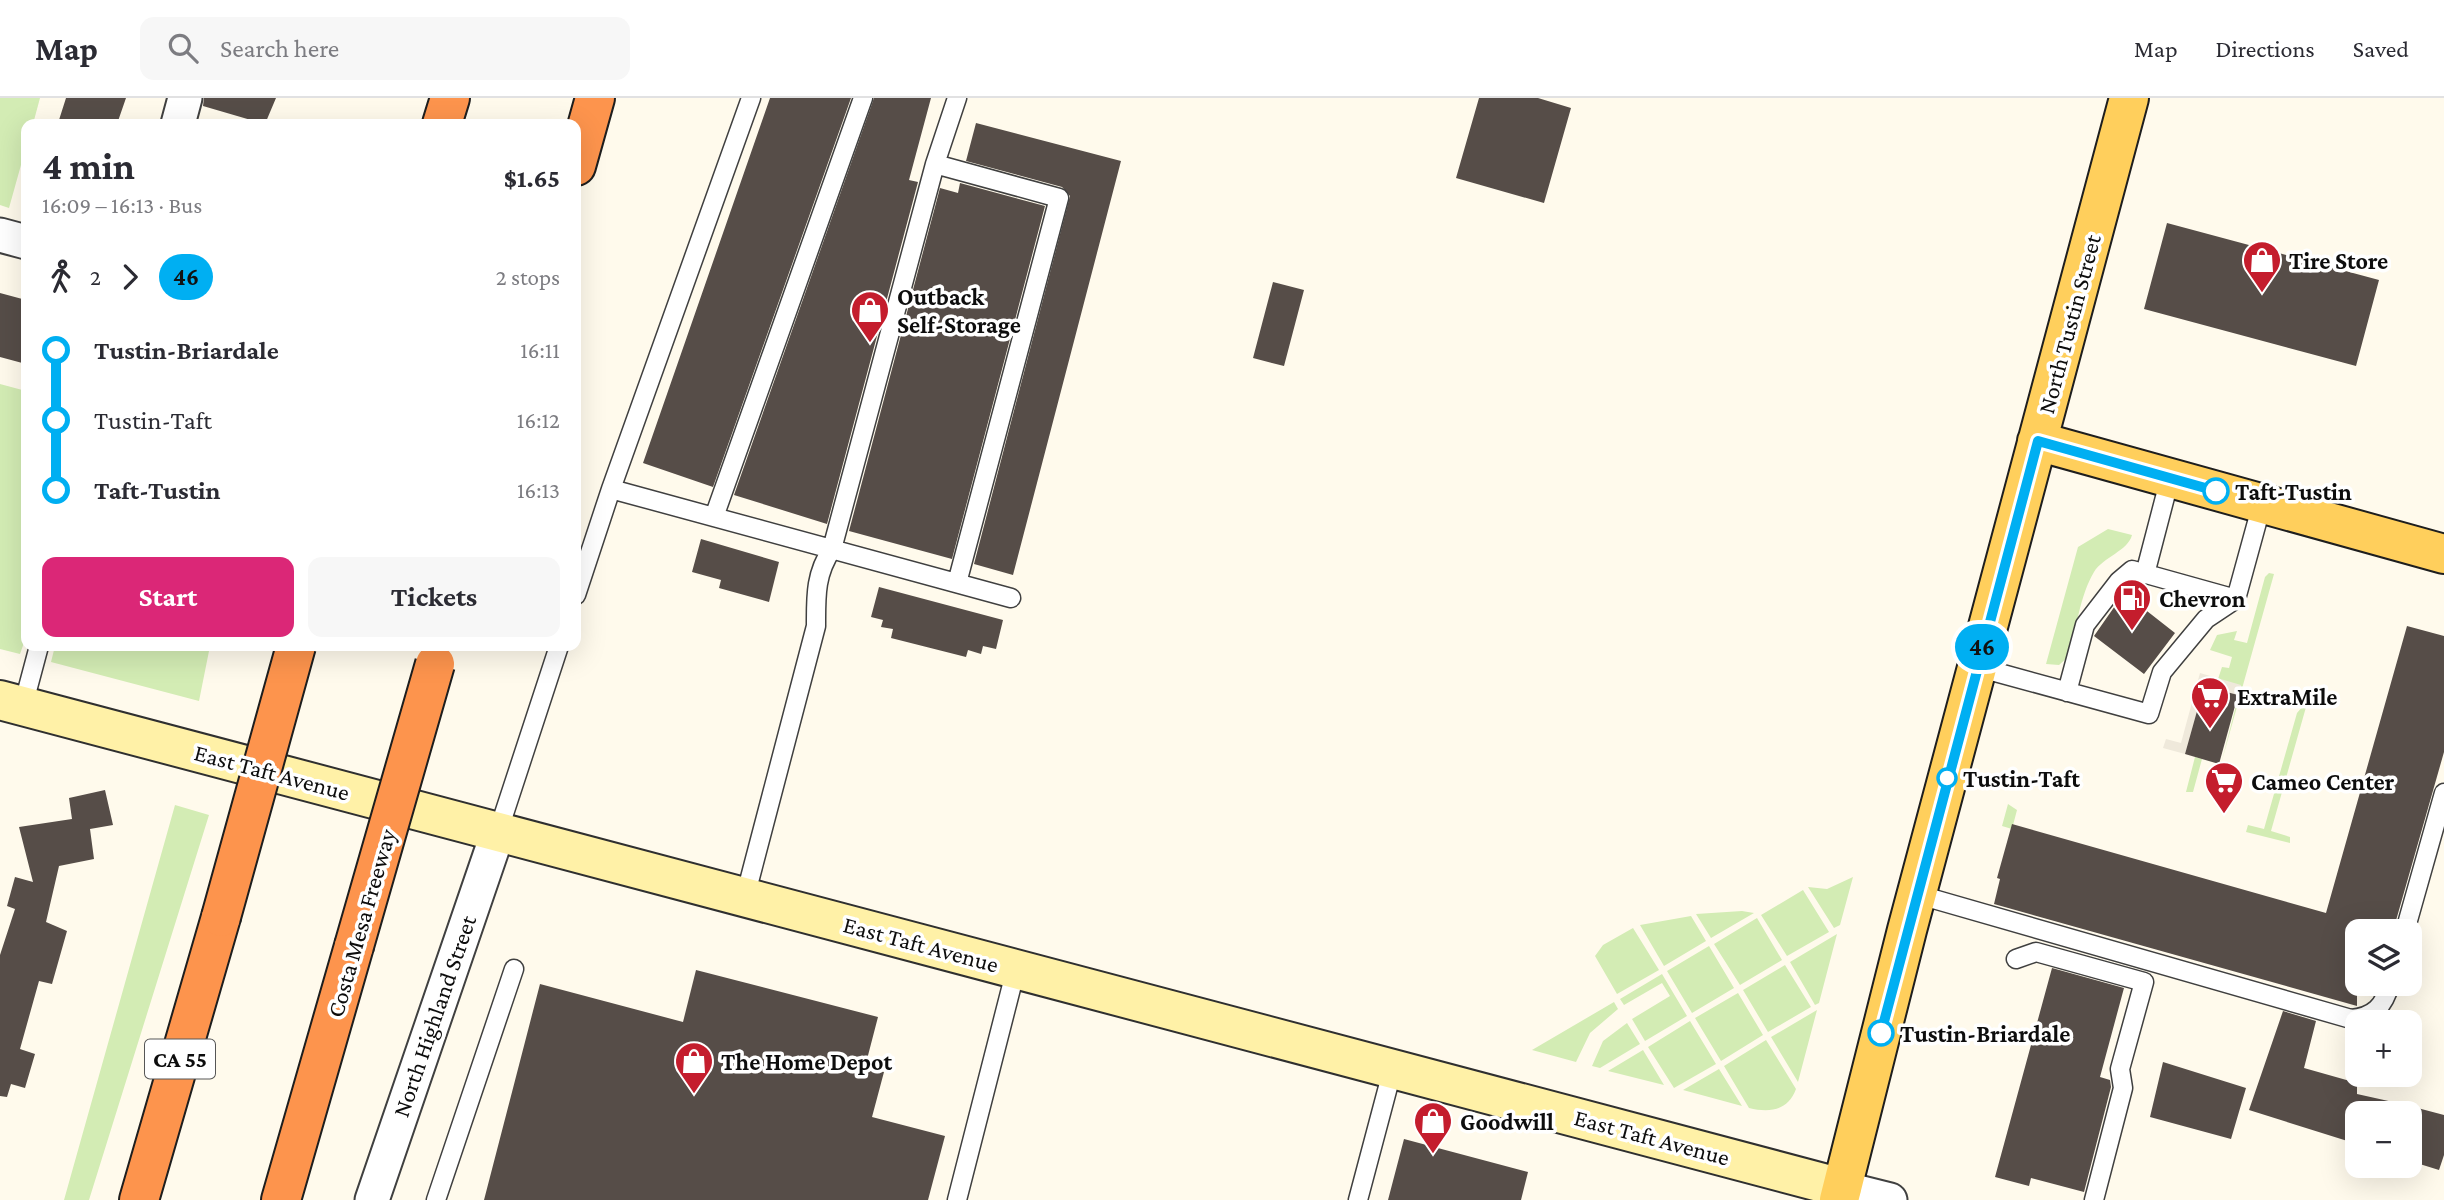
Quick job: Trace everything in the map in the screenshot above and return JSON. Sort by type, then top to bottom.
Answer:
[{"type":"highway","points":[[443,119],[448,98]]},
{"type":"highway","points":[[581,148],[595,98]]},
{"type":"highway","name":"CA 55","points":[[139,1200],[295,651]]},
{"type":"highway","name":"Costa Mesa Freeway","points":[[281,1200],[438,655]]},
{"type":"main road","name":"North Tustin Street","points":[[1841,1194],[1916,894],[2129,98]]},
{"type":"main road","points":[[2038,441],[2444,554]]},
{"type":"main road","name":"East Taft Avenue","points":[[11,703],[1393,1068],[1841,1194]]},
{"type":"street","points":[[179,119],[185,98]]},
{"type":"street","points":[[0,235],[21,241]]},
{"type":"street","name":"North Highland Street","points":[[372,1200],[498,832]]},
{"type":"street","points":[[1841,1194],[1889,1200]]},
{"type":"lane","points":[[581,580],[751,98]]},
{"type":"lane","points":[[714,517],[863,98]]},
{"type":"lane","points":[[744,897],[816,626],[816,585],[822,564],[832,549],[936,164],[957,98]]},
{"type":"lane","points":[[936,164],[1059,198],[957,583]]},
{"type":"lane","points":[[2145,574],[2170,478]]},
{"type":"lane","points":[[611,489],[1011,597]]},
{"type":"lane","points":[[1977,667],[2149,714],[2162,672],[2206,619],[2236,599],[2262,503]]},
{"type":"lane","points":[[2067,692],[2085,625],[2119,581],[2132,570],[2236,599]]},
{"type":"lane","points":[[11,703],[37,651]]},
{"type":"lane","points":[[498,832],[557,651]]},
{"type":"lane","points":[[2408,919],[2444,793]]},
{"type":"lane","points":[[1916,894],[2351,1018],[2374,1013],[2382,1005],[2385,996]]},
{"type":"lane","points":[[2016,959],[2036,952],[2144,982],[2120,1069],[2123,1088],[2094,1200]]},
{"type":"lane","points":[[957,1200],[1016,968]]},
{"type":"lane","points":[[436,1200],[514,969]]},
{"type":"lane","points":[[1358,1200],[1393,1068]]},
{"type":"green space","points":[[0,98],[40,98],[34,119],[21,119],[21,165],[9,208],[0,205]]},
{"type":"green space","points":[[0,384],[21,390],[21,651],[20,654],[0,649]]},
{"type":"green space","points":[[2108,529],[2132,535],[2130,541],[2098,567],[2089,581],[2069,656],[2059,665],[2046,664],[2078,547]]},
{"type":"green space","points":[[2269,573],[2274,574],[2221,764],[2241,686],[2218,679],[2222,667],[2229,668],[2232,657],[2210,650],[2217,635],[2237,631],[2234,640],[2247,643],[2265,577]]},
{"type":"green space","points":[[54,651],[209,651],[199,701],[51,662]]},
{"type":"green space","points":[[2308,700],[2271,831],[2290,837],[2290,843],[2246,832],[2248,825],[2264,829],[2297,713]]},
{"type":"green space","points":[[2195,757],[2202,759],[2193,792],[2186,792]]},
{"type":"green space","points":[[2008,804],[2017,810],[2012,829],[2002,826]]},
{"type":"green space","points":[[175,805],[209,815],[89,1200],[64,1200]]},
{"type":"green space","points":[[1853,877],[1840,925],[1834,928],[1808,887],[1827,889]]},
{"type":"green space","points":[[1803,890],[1829,932],[1787,956],[1761,915]]},
{"type":"green space","points":[[1742,911],[1754,913],[1711,938],[1696,914]]},
{"type":"green space","points":[[1691,916],[1706,941],[1664,966],[1640,925]]},
{"type":"green space","points":[[1757,918],[1782,960],[1740,985],[1714,944]]},
{"type":"green space","points":[[1633,928],[1659,970],[1617,994],[1595,956],[1603,945]]},
{"type":"green space","points":[[1837,934],[1819,1003],[1815,1005],[1790,962]]},
{"type":"green space","points":[[1709,946],[1734,988],[1692,1013],[1667,971]]},
{"type":"green space","points":[[1785,965],[1811,1007],[1768,1032],[1743,990]]},
{"type":"green space","points":[[1662,974],[1687,1016],[1645,1041],[1632,1019],[1670,996],[1662,983],[1624,1005],[1620,999]]},
{"type":"green space","points":[[1738,993],[1763,1035],[1721,1061],[1695,1018]]},
{"type":"green space","points":[[1614,1002],[1618,1009],[1590,1033],[1576,1062],[1532,1050]]},
{"type":"green space","points":[[1817,1010],[1798,1082],[1771,1037]]},
{"type":"green space","points":[[1690,1021],[1716,1064],[1674,1088],[1648,1047]]},
{"type":"green space","points":[[1627,1023],[1640,1044],[1600,1068],[1592,1066],[1603,1041]]},
{"type":"green space","points":[[1766,1040],[1796,1089],[1788,1102],[1771,1110],[1749,1108],[1724,1066]]},
{"type":"green space","points":[[1643,1050],[1664,1085],[1608,1071]]},
{"type":"green space","points":[[1719,1069],[1742,1106],[1683,1090]]},
{"type":"shaded area","points":[[2200,673],[2241,685],[2238,695],[2204,686],[2185,754],[2163,748],[2166,739],[2181,743]]},
{"type":"building","points":[[66,98],[126,98],[119,119],[59,119]]},
{"type":"building","points":[[204,98],[276,98],[267,119],[248,119],[203,106]]},
{"type":"building","points":[[770,98],[851,98],[713,487],[643,463]]},
{"type":"building","points":[[874,98],[931,98],[909,180],[918,182],[827,524],[734,495]]},
{"type":"building","points":[[1479,98],[1538,98],[1571,108],[1544,203],[1456,178]]},
{"type":"building","points":[[976,123],[1121,161],[1013,575],[974,564],[1070,196],[1062,187],[966,161]]},
{"type":"building","points":[[960,183],[1045,206],[952,559],[849,531],[940,188],[958,193]]},
{"type":"building","name":"Tire Store","points":[[2167,223],[2379,280],[2356,366],[2144,309]]},
{"type":"building","points":[[1273,282],[1304,290],[1284,366],[1253,358]]},
{"type":"building","points":[[0,293],[21,299],[21,363],[0,357]]},
{"type":"building","points":[[701,539],[779,562],[769,602],[719,588],[721,580],[692,572]]},
{"type":"building","points":[[879,587],[1003,620],[996,649],[983,646],[981,654],[968,650],[966,657],[891,638],[893,629],[881,627],[883,620],[871,617]]},
{"type":"building","name":"Chevron","points":[[2124,593],[2175,633],[2144,674],[2094,636]]},
{"type":"building","points":[[2407,626],[2444,636],[2444,752],[2396,919],[2345,919],[2345,996],[2357,996],[2357,1006],[1994,904],[2000,879],[1997,878],[2012,824],[2326,913]]},
{"type":"building","name":"ExtraMile","points":[[2204,686],[2238,695],[2219,764],[2185,754]]},
{"type":"building","points":[[105,790],[113,825],[90,829],[94,859],[59,866],[46,922],[67,931],[52,984],[39,981],[20,1049],[35,1054],[25,1088],[11,1084],[7,1097],[0,1096],[0,955],[15,909],[7,906],[15,877],[33,882],[19,827],[72,819],[69,798]]},
{"type":"building","points":[[2052,968],[2124,988],[2100,1077],[2110,1080],[2111,1087],[2084,1192],[2031,1178],[2029,1186],[1995,1177]]},
{"type":"building","name":"The Home Depot","points":[[696,970],[878,1017],[865,1067],[884,1072],[872,1117],[945,1136],[928,1200],[484,1200],[540,984],[683,1022]]},
{"type":"building","points":[[2283,1011],[2316,1021],[2304,1068],[2345,1080],[2345,1087],[2357,1087],[2357,1094],[2388,1101],[2345,1101],[2345,1140],[2249,1110]]},
{"type":"building","points":[[2163,1062],[2246,1088],[2231,1139],[2150,1117]]},
{"type":"building","points":[[2422,1109],[2444,1115],[2444,1155],[2439,1170],[2422,1165]]},
{"type":"building","name":"Goodwill","points":[[1404,1139],[1528,1172],[1521,1200],[1388,1200]]},
{"type":"bus line","name":"46","points":[[1881,1033],[2038,441],[2216,491]]},
{"type":"place","name":"Tire Store","points":[[2262,294]]},
{"type":"place","name":"Outback Self-Storage","points":[[870,344]]},
{"type":"place","name":"Taft-Tustin","points":[[2216,491]]},
{"type":"place","name":"Chevron","points":[[2132,632]]},
{"type":"place","name":"ExtraMile","points":[[2210,730]]},
{"type":"place","name":"Tustin-Taft","points":[[1947,778]]},
{"type":"place","name":"Cameo Center","points":[[2224,815]]},
{"type":"place","name":"Tustin-Briardale","points":[[1881,1033]]},
{"type":"place","name":"The Home Depot","points":[[694,1095]]},
{"type":"place","name":"Goodwill","points":[[1433,1155]]}]
